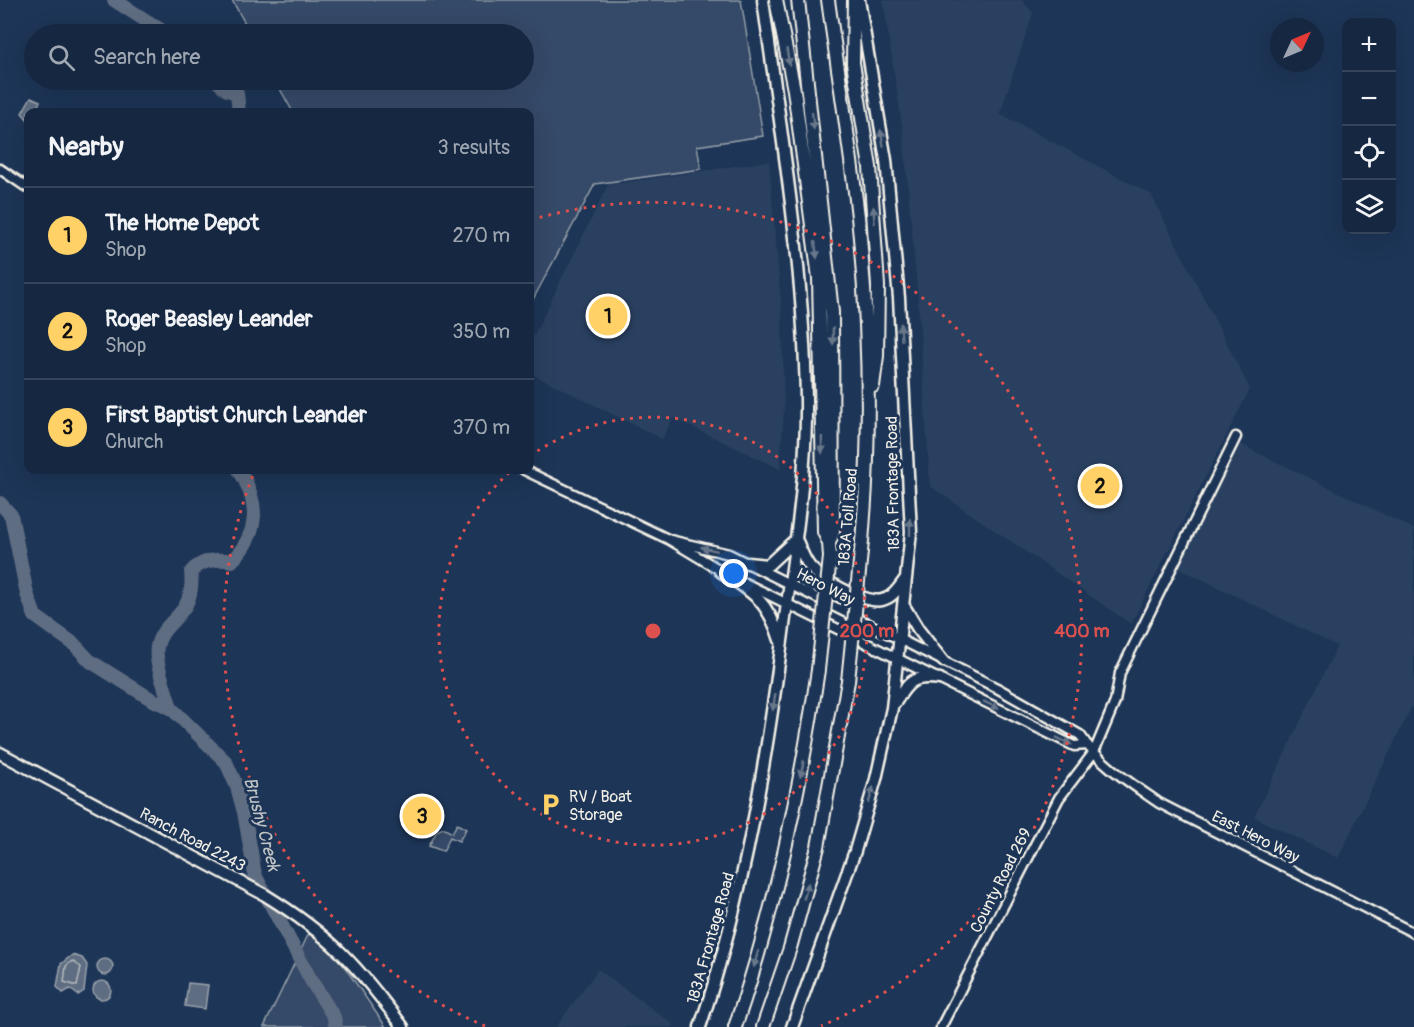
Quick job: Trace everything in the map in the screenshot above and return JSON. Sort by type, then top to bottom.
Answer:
[{"type":"highway","points":[[776,0],[794,90],[819,278],[824,532],[829,543]]},
{"type":"highway","name":"183A Toll Road","points":[[735,1027],[780,867],[805,754],[818,670],[830,557],[829,543],[833,532],[832,312],[798,0]]},
{"type":"highway","name":"183A Toll Road","points":[[763,1027],[790,948],[818,847],[848,681],[867,496],[869,419],[864,286],[858,215],[828,0]]},
{"type":"highway","points":[[854,0],[853,63],[870,167],[878,286],[877,356],[869,419]]},
{"type":"main road","name":"183A Frontage Road","points":[[700,1027],[745,865],[758,802],[790,584],[806,440],[800,259],[762,0]]},
{"type":"main road","name":"183A Frontage Road","points":[[792,1027],[855,851],[876,779],[892,708],[911,532],[898,298],[886,160],[859,0]]},
{"type":"main road","points":[[747,563],[768,565],[796,538],[807,564],[825,581],[870,600],[882,600],[890,596],[907,576]]},
{"type":"main road","points":[[720,571],[752,591],[764,603],[782,644]]},
{"type":"main road","points":[[904,606],[918,629],[943,661]]},
{"type":"main road","points":[[892,708],[904,687],[913,680],[924,677],[939,679]]},
{"type":"main road","name":"Ranch Road 2243","points":[[0,753],[248,886],[316,928],[352,962],[403,1027]]},
{"type":"street","points":[[0,169],[24,185]]},
{"type":"street","name":"County Road 269","points":[[941,1027],[1059,798],[1094,752],[1115,702],[1120,673],[1236,437]]},
{"type":"street","name":"Hero Way","points":[[532,474],[670,540],[720,571],[1074,746],[1087,745]]},
{"type":"street","name":"Hero Way","points":[[670,540],[729,554],[790,584],[1052,717],[1080,735],[1094,752]]},
{"type":"street","name":"East Hero Way","points":[[1094,752],[1159,803],[1414,933]]},
{"type":"shaded area","points":[[232,0],[741,0],[763,136],[697,146],[701,169],[595,184],[534,298],[534,108],[291,108],[281,90],[534,90],[534,24],[245,24]]},
{"type":"shaded area","points":[[883,0],[1022,0],[1033,13],[1000,114],[1151,194],[1250,389],[1131,624],[930,486],[918,300],[903,131]]},
{"type":"shaded area","points":[[769,161],[782,314],[784,407],[780,469],[673,418],[662,439],[534,375],[534,335],[608,185]]},
{"type":"shaded area","points":[[1240,444],[1414,529],[1414,702],[1338,858],[1254,817],[1337,646],[1179,568]]},
{"type":"shaded area","points":[[457,824],[466,829],[459,841],[450,837],[443,851],[429,846],[437,831],[443,828],[452,833]]},
{"type":"shaded area","points":[[309,933],[331,947],[386,1027],[264,1027]]},
{"type":"shaded area","points":[[598,969],[674,1025],[673,1027],[556,1027]]},
{"type":"water","points":[[31,97],[40,101],[37,108],[25,108]]},
{"type":"water","points":[[72,955],[82,958],[87,965],[84,991],[78,995],[70,989],[63,993],[57,987],[61,964]]},
{"type":"water","points":[[105,959],[111,961],[113,967],[111,973],[105,975],[99,973],[97,967],[99,961]]},
{"type":"water","points":[[102,981],[108,984],[111,990],[108,996],[102,999],[96,996],[93,990],[96,984]]},
{"type":"water","points":[[188,983],[208,985],[205,1009],[185,1006]]},
{"type":"waterway","points":[[114,0],[151,24]]},
{"type":"waterway","points":[[227,90],[237,93],[239,108]]},
{"type":"waterway","points":[[171,708],[159,668],[157,647],[160,637],[184,608],[191,587],[191,572],[210,561],[232,561],[248,539],[254,517],[253,506],[251,494],[241,474]]},
{"type":"waterway","name":"Brushy Creek","points":[[0,503],[11,515],[27,594],[35,616],[74,644],[90,661],[151,699],[171,708],[226,762],[237,787],[244,812],[255,875],[312,982],[334,1017],[336,1027]]},
{"type":"place","name":"The Home Depot","points":[[608,316]]},
{"type":"place","name":"Roger Beasley Leander","points":[[1100,486]]},
{"type":"place","name":"RV / Boat Storage","points":[[551,805]]},
{"type":"place","name":"First Baptist Church Leander","points":[[422,816]]}]
